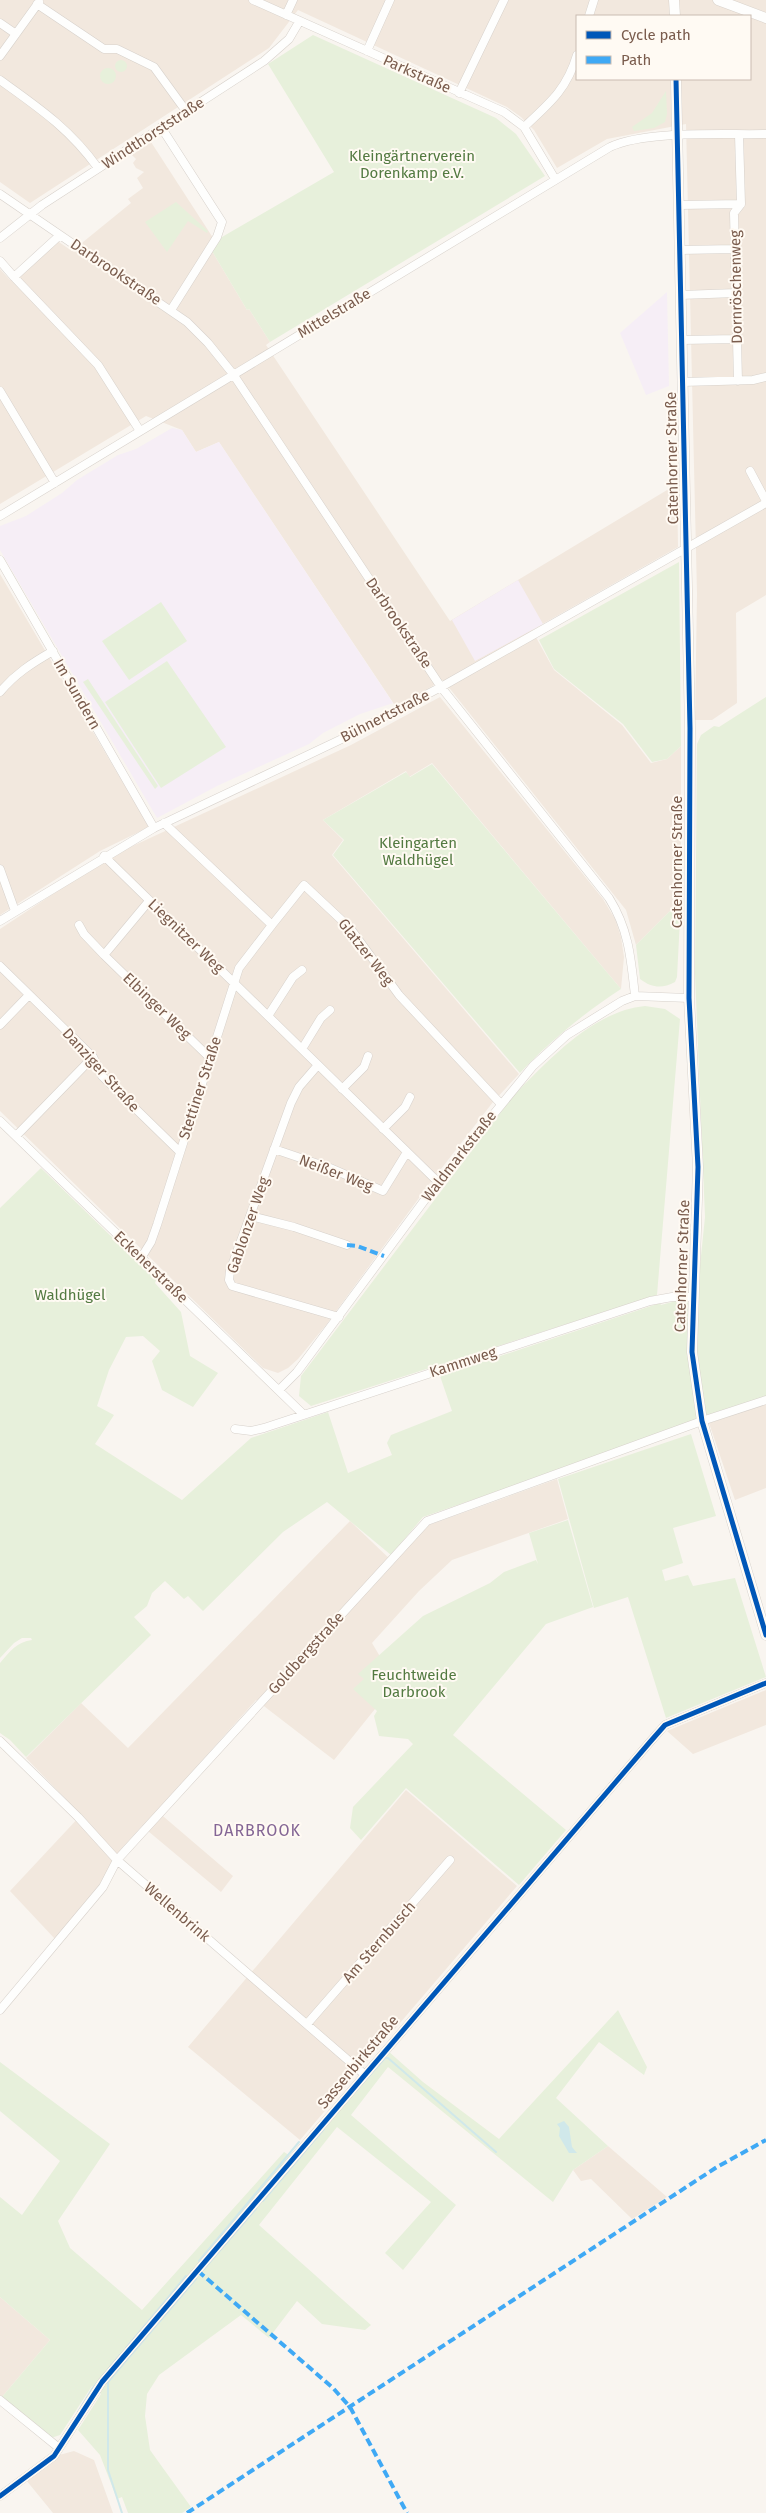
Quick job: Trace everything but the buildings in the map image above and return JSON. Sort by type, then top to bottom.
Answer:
[{"type":"street","name":"Parkstraße","points":[[253,0],[504,112],[524,127],[555,179]]},
{"type":"street","points":[[286,16],[293,0]]},
{"type":"street","points":[[367,52],[390,0]]},
{"type":"street","points":[[459,93],[504,0]]},
{"type":"street","points":[[589,15],[594,0]]},
{"type":"street","points":[[674,0],[675,15]]},
{"type":"street","points":[[718,0],[766,18]]},
{"type":"street","points":[[0,56],[38,2],[104,49],[117,49],[154,67],[186,111]]},
{"type":"street","name":"Windthorststraße","points":[[2,233],[98,168],[264,62],[288,39],[299,22]]},
{"type":"street","points":[[0,23],[16,34]]},
{"type":"street","points":[[524,127],[558,95],[571,74],[576,58]]},
{"type":"street","points":[[0,80],[53,117],[80,144],[98,168]]},
{"type":"street","name":"Catenhorner Straße","points":[[676,80],[680,206],[684,527],[687,548],[690,728],[689,998],[698,1167],[698,1231],[693,1298],[694,1374],[702,1421],[766,1636]]},
{"type":"street","name":"Darbrookstraße","points":[[161,127],[222,222],[217,238],[171,310]]},
{"type":"street","name":"Mittelstraße","points":[[0,516],[555,179],[620,142],[677,136],[766,134]]},
{"type":"street","name":"Dornröschenweg","points":[[738,381],[734,213],[741,204],[740,135]]},
{"type":"street","name":"Darbrookstraße","points":[[0,194],[171,310],[208,343],[233,374],[441,687],[609,898],[620,916],[627,934],[635,996]]},
{"type":"street","points":[[680,206],[741,204]]},
{"type":"street","points":[[14,277],[60,235]]},
{"type":"street","points":[[680,250],[735,249]]},
{"type":"street","points":[[0,261],[98,365],[140,431]]},
{"type":"street","points":[[681,295],[736,294]]},
{"type":"street","points":[[682,340],[737,339]]},
{"type":"street","points":[[683,382],[738,381],[766,377]]},
{"type":"street","points":[[0,391],[55,483]]},
{"type":"street","name":"Bühnertstraße","points":[[0,921],[104,856],[154,828],[330,744],[441,687],[766,502],[750,471]]},
{"type":"street","name":"Im Sundern","points":[[0,560],[154,828]]},
{"type":"street","points":[[0,692],[25,667],[52,651]]},
{"type":"street","points":[[164,823],[272,925]]},
{"type":"street","name":"Liegnitzer Weg","points":[[104,856],[438,1182]]},
{"type":"street","points":[[0,872],[14,912]]},
{"type":"street","name":"Glatzer Weg","points":[[272,925],[304,885],[350,928],[399,995],[500,1103]]},
{"type":"street","points":[[104,955],[149,901]]},
{"type":"street","name":"Elbinger Weg","points":[[79,925],[84,934],[104,955],[210,1058]]},
{"type":"street","name":"Stettiner Straße","points":[[141,1258],[151,1242],[234,983],[248,954],[272,925]]},
{"type":"street","name":"Danziger Straße","points":[[0,966],[93,1057],[102,1076],[180,1152]]},
{"type":"street","points":[[268,1016],[293,977],[302,970]]},
{"type":"street","points":[[0,1025],[29,995]]},
{"type":"street","name":"Waldmarkstraße","points":[[279,1390],[297,1372],[438,1182],[500,1103],[533,1066],[567,1035],[622,1001],[635,996],[689,998]]},
{"type":"street","points":[[302,1049],[321,1018],[330,1010]]},
{"type":"street","points":[[342,1089],[364,1067],[368,1056]]},
{"type":"street","points":[[16,1136],[93,1057]]},
{"type":"street","name":"Gablonzer Weg","points":[[318,1065],[299,1087],[230,1271],[229,1280],[232,1286],[339,1316]]},
{"type":"street","points":[[383,1129],[405,1107],[410,1097]]},
{"type":"street","name":"Eckenerstraße","points":[[0,1121],[303,1414]]},
{"type":"street","name":"Neißer Weg","points":[[274,1150],[330,1168],[383,1191],[406,1152]]},
{"type":"street","points":[[251,1216],[294,1227],[347,1246]]},
{"type":"street","name":"Kammweg","points":[[235,1429],[251,1431],[650,1301],[672,1297],[693,1298]]},
{"type":"street","name":"Goldbergstraße","points":[[0,2010],[103,1887],[117,1860],[427,1521],[702,1421],[766,1400]]},
{"type":"street","name":"Sassenbirkstraße","points":[[0,2496],[54,2456],[102,2382],[665,1725],[766,1683]]},
{"type":"street","name":"Wellenbrink","points":[[0,1741],[78,1817],[117,1860],[364,2074]]},
{"type":"street","name":"Am Sternbusch","points":[[307,2024],[450,1860]]},
{"type":"street","points":[[0,2400],[59,2448]]},
{"type":"shaded area","points":[[0,0],[766,0],[766,595],[736,613],[737,703],[712,720],[695,720],[697,594],[686,124],[607,139],[557,168],[534,130],[507,107],[298,10],[269,48],[30,203],[0,182]]},
{"type":"shaded area","points":[[151,142],[217,244],[212,251],[247,310],[249,309],[270,342],[266,345],[450,621],[677,484],[678,547],[532,630],[554,670],[622,725],[651,763],[667,759],[681,746],[681,900],[636,945],[626,910],[443,680],[396,707],[219,442],[196,452],[182,430],[146,416],[0,504],[0,269],[10,280],[56,240],[72,251],[131,203],[128,199],[143,188],[137,178],[144,172],[136,168],[133,163],[136,159],[132,155]]},
{"type":"shaded area","points":[[667,292],[669,386],[646,395],[620,333]]},
{"type":"shaded area","points":[[172,428],[182,430],[196,452],[219,442],[393,703],[360,714],[323,733],[309,744],[217,786],[157,818],[0,550],[0,526],[26,516],[62,493],[77,480],[118,455],[136,449]]},
{"type":"shaded area","points":[[0,574],[149,827],[100,851],[0,915]]},
{"type":"shaded area","points":[[518,580],[543,624],[475,661],[452,620]]},
{"type":"shaded area","points":[[440,697],[603,899],[615,919],[621,937],[624,957],[621,989],[432,763],[409,777],[406,771],[323,820],[343,840],[332,855],[519,1074],[493,1102],[427,1187],[326,1325],[298,1359],[288,1368],[278,1373],[263,1368],[0,1111],[0,929],[109,857],[351,745]]},
{"type":"shaded area","points":[[766,1404],[766,1488],[735,1500],[709,1423]]},
{"type":"shaded area","points":[[557,1479],[568,1519],[452,1560],[419,1591],[372,1643],[385,1665],[375,1709],[334,1760],[256,1700],[157,1811],[233,1876],[221,1892],[142,1826],[121,1849],[97,1889],[55,1939],[10,1891],[81,1815],[26,1758],[81,1703],[128,1748],[350,1521],[393,1562],[429,1525]]},
{"type":"shaded area","points":[[766,1690],[766,1725],[693,1754],[667,1731]]},
{"type":"shaded area","points":[[406,1790],[517,1886],[300,2140],[188,2047]]},
{"type":"shaded area","points":[[608,2146],[667,2197],[632,2219],[591,2179],[581,2181],[573,2170]]},
{"type":"shaded area","points":[[0,2297],[50,2340],[2,2397],[0,2396]]},
{"type":"shaded area","points":[[74,2451],[94,2460],[113,2513],[53,2513],[26,2480],[59,2455]]},
{"type":"green space","name":"Kleingärtnerverein Dorenkamp e.V.","points":[[313,35],[496,118],[516,134],[545,176],[270,342],[249,309],[247,310],[212,251],[222,237],[334,172],[268,64]]},
{"type":"green space","points":[[121,60],[127,66],[121,72],[115,66]]},
{"type":"green space","points":[[105,68],[111,68],[116,73],[114,82],[105,84],[100,79],[100,73]]},
{"type":"green space","points":[[666,91],[667,114],[665,122],[654,128],[634,131],[632,127],[652,113]]},
{"type":"green space","points":[[176,202],[208,231],[207,233],[188,221],[167,252],[145,222]]},
{"type":"green space","points":[[679,562],[681,746],[667,759],[652,762],[623,724],[554,669],[539,640]]},
{"type":"green space","points":[[161,602],[187,641],[129,680],[102,641]]},
{"type":"green space","points":[[167,661],[226,747],[161,788],[105,702]]},
{"type":"green space","points":[[88,679],[158,786],[155,789],[83,682]]},
{"type":"green space","name":"Waldhügel","points":[[766,697],[766,1398],[711,1416],[709,1414],[642,1441],[423,1517],[391,1555],[327,1502],[283,1532],[203,1611],[188,1596],[184,1599],[165,1581],[152,1593],[147,1606],[134,1617],[151,1635],[26,1757],[10,1740],[0,1733],[0,1663],[18,1645],[32,1640],[31,1638],[22,1638],[14,1643],[0,1658],[0,1208],[41,1168],[156,1280],[155,1283],[181,1312],[190,1356],[218,1373],[193,1407],[162,1390],[152,1361],[160,1351],[143,1336],[126,1337],[109,1370],[97,1406],[114,1415],[95,1444],[182,1500],[251,1438],[328,1412],[348,1473],[392,1455],[387,1443],[391,1435],[452,1411],[440,1376],[660,1303],[661,1305],[697,1295],[705,1217],[695,974],[697,744],[701,735],[714,726],[719,727]]},
{"type":"green space","name":"Kleingarten Waldhügel","points":[[432,764],[621,989],[568,1028],[520,1073],[333,855],[344,840],[323,820],[406,772],[410,777]]},
{"type":"green space","points":[[681,900],[677,977],[675,982],[670,984],[653,986],[640,979],[636,945]]},
{"type":"green space","points":[[645,1006],[665,1009],[680,1019],[657,1295],[311,1406],[299,1396],[301,1376],[514,1095],[557,1053],[590,1027],[626,1010]]},
{"type":"green space","points":[[691,1434],[716,1516],[673,1528],[683,1563],[662,1570],[665,1581],[688,1575],[693,1586],[735,1578],[766,1677],[666,1718],[628,1597],[594,1608],[558,1479]]},
{"type":"green space","name":"Feuchtweide Darbrook","points":[[568,1520],[593,1607],[546,1624],[453,1735],[566,1830],[519,1885],[406,1788],[361,1840],[350,1828],[353,1807],[413,1744],[408,1739],[379,1736],[374,1716],[377,1711],[353,1689],[364,1679],[358,1674],[423,1616],[490,1583],[504,1572],[536,1560],[538,1564],[529,1533]]},
{"type":"green space","points":[[618,2010],[647,2067],[644,2075],[599,2042],[556,2098],[608,2146],[573,2170],[553,2202],[388,2067],[351,2115],[456,2205],[403,2270],[385,2253],[431,2202],[337,2127],[259,2225],[371,2325],[365,2330],[322,2324],[297,2301],[269,2338],[241,2315],[159,2375],[147,2394],[145,2416],[150,2450],[191,2507],[182,2513],[128,2513],[122,2497],[117,2499],[100,2455],[78,2430],[101,2394],[92,2386],[60,2435],[51,2438],[2,2397],[50,2340],[0,2297],[0,2197],[22,2215],[60,2161],[0,2111],[0,2062],[110,2144],[58,2221],[70,2248],[142,2310],[284,2152],[297,2160],[388,2051],[423,2082],[499,2139]]},
{"type":"water","points":[[564,2121],[569,2127],[572,2147],[577,2153],[569,2153],[559,2136],[560,2128],[557,2124]]},
{"type":"waterway","points":[[353,2094],[385,2058],[388,2058],[496,2152]]},
{"type":"waterway","points":[[263,2201],[324,2129]]},
{"type":"waterway","points":[[199,2261],[299,2142]]},
{"type":"waterway","points":[[204,2269],[256,2209]]},
{"type":"waterway","points":[[126,2348],[186,2276]]},
{"type":"waterway","points":[[122,2513],[108,2470],[108,2382],[196,2279]]},
{"type":"waterway","points":[[78,2412],[92,2389],[120,2355]]},
{"type":"marked path","points":[[347,1245],[357,1246],[384,1256]]},
{"type":"marked path","points":[[187,2513],[717,2167],[766,2140]]},
{"type":"marked path","points":[[198,2271],[333,2388],[350,2407],[407,2513]]},
{"type":"cycle path","points":[[676,80],[690,728],[689,998],[698,1167],[692,1352],[702,1421],[766,1635]]},
{"type":"cycle path","points":[[0,2496],[54,2456],[102,2382],[665,1725],[766,1683]]},
{"type":"district","name":"DARBROOK","points":[[257,1830]]}]
